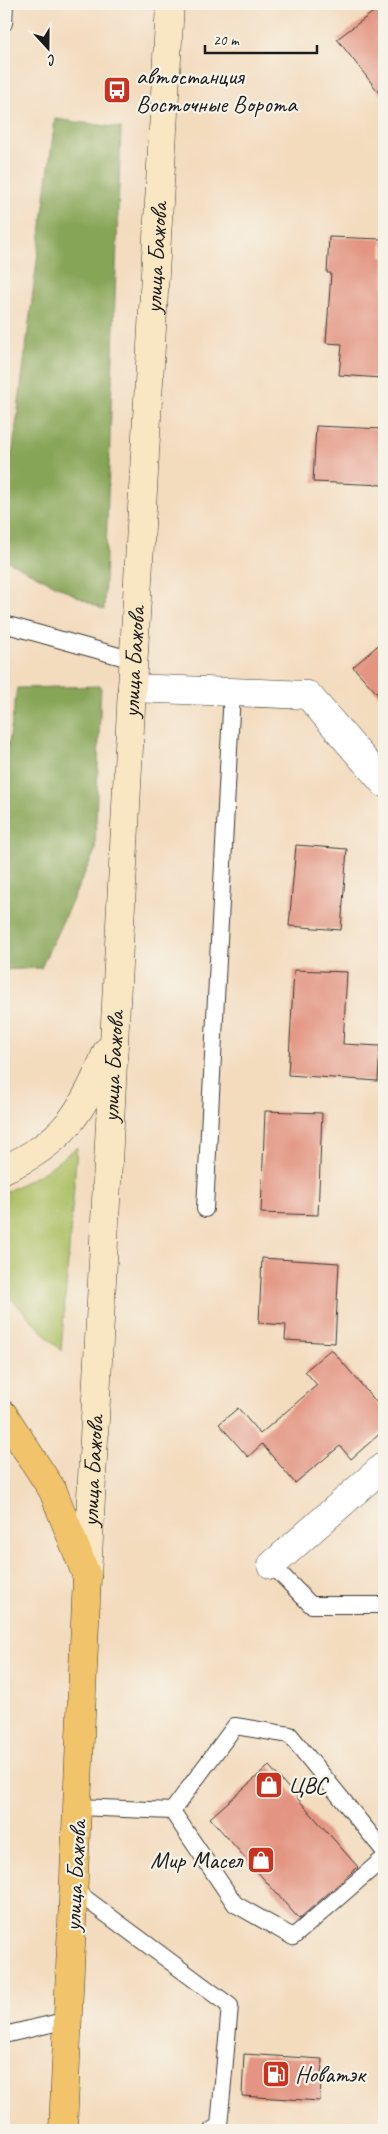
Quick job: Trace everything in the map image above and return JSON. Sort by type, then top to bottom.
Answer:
[{"type":"main road","name":"улица Бажова","points":[[63,2130],[87,1577],[132,688],[170,4]]},
{"type":"main road","points":[[4,1169],[40,1151],[62,1133],[81,1108],[98,1075],[115,1031]]},
{"type":"main road","points":[[4,1415],[53,1491],[87,1577]]},
{"type":"street","points":[[132,688],[308,694],[384,783]]},
{"type":"street","points":[[272,1565],[384,1466]]},
{"type":"lane","points":[[4,23],[5,4]]},
{"type":"lane","points":[[4,624],[134,660]]},
{"type":"lane","points":[[205,1209],[232,692]]},
{"type":"lane","points":[[272,1565],[311,1605],[382,1605]]},
{"type":"lane","points":[[172,1811],[234,1726],[290,1735],[384,1851]]},
{"type":"lane","points":[[78,1807],[172,1811]]},
{"type":"lane","points":[[172,1811],[235,1904],[293,1937],[384,1858]]},
{"type":"lane","points":[[74,1890],[230,2006],[219,2126],[212,2130]]},
{"type":"lane","points":[[4,2035],[68,2020]]},
{"type":"green space","points":[[55,119],[121,128],[104,610],[4,559],[4,480],[13,449]]},
{"type":"green space","points":[[101,686],[95,851],[41,968],[4,970],[4,775],[17,688]]},
{"type":"green space","points":[[77,1147],[61,1351],[4,1291],[4,1193],[44,1172]]},
{"type":"building","points":[[384,4],[384,99],[337,39]]},
{"type":"building","points":[[329,237],[382,239],[381,257],[384,257],[384,305],[381,378],[339,375],[342,344],[326,343],[331,273],[327,273]]},
{"type":"building","points":[[316,426],[384,429],[384,485],[313,482]]},
{"type":"building","points":[[384,640],[384,701],[353,667]]},
{"type":"building","points":[[296,845],[347,849],[341,930],[289,926]]},
{"type":"building","points":[[294,970],[347,972],[343,1044],[380,1046],[378,1081],[288,1075]]},
{"type":"building","points":[[265,1111],[322,1113],[318,1215],[261,1213]]},
{"type":"building","points":[[262,1258],[339,1263],[335,1343],[285,1340],[286,1325],[259,1323]]},
{"type":"building","points":[[331,1349],[384,1411],[384,1430],[351,1459],[340,1446],[295,1483],[262,1444],[248,1457],[219,1424],[238,1408],[260,1434],[317,1385],[305,1371]]},
{"type":"building","points":[[269,1766],[358,1867],[299,1919],[210,1818]]},
{"type":"building","points":[[244,2054],[322,2059],[320,2101],[242,2096]]},
{"type":"place","name":"автостанция Восточные Ворота","points":[[117,90]]},
{"type":"place","name":"ЦВС","points":[[269,1785]]},
{"type":"place","name":"Мир Масел","points":[[261,1860]]},
{"type":"place","name":"Новатэк","points":[[276,2074]]}]
